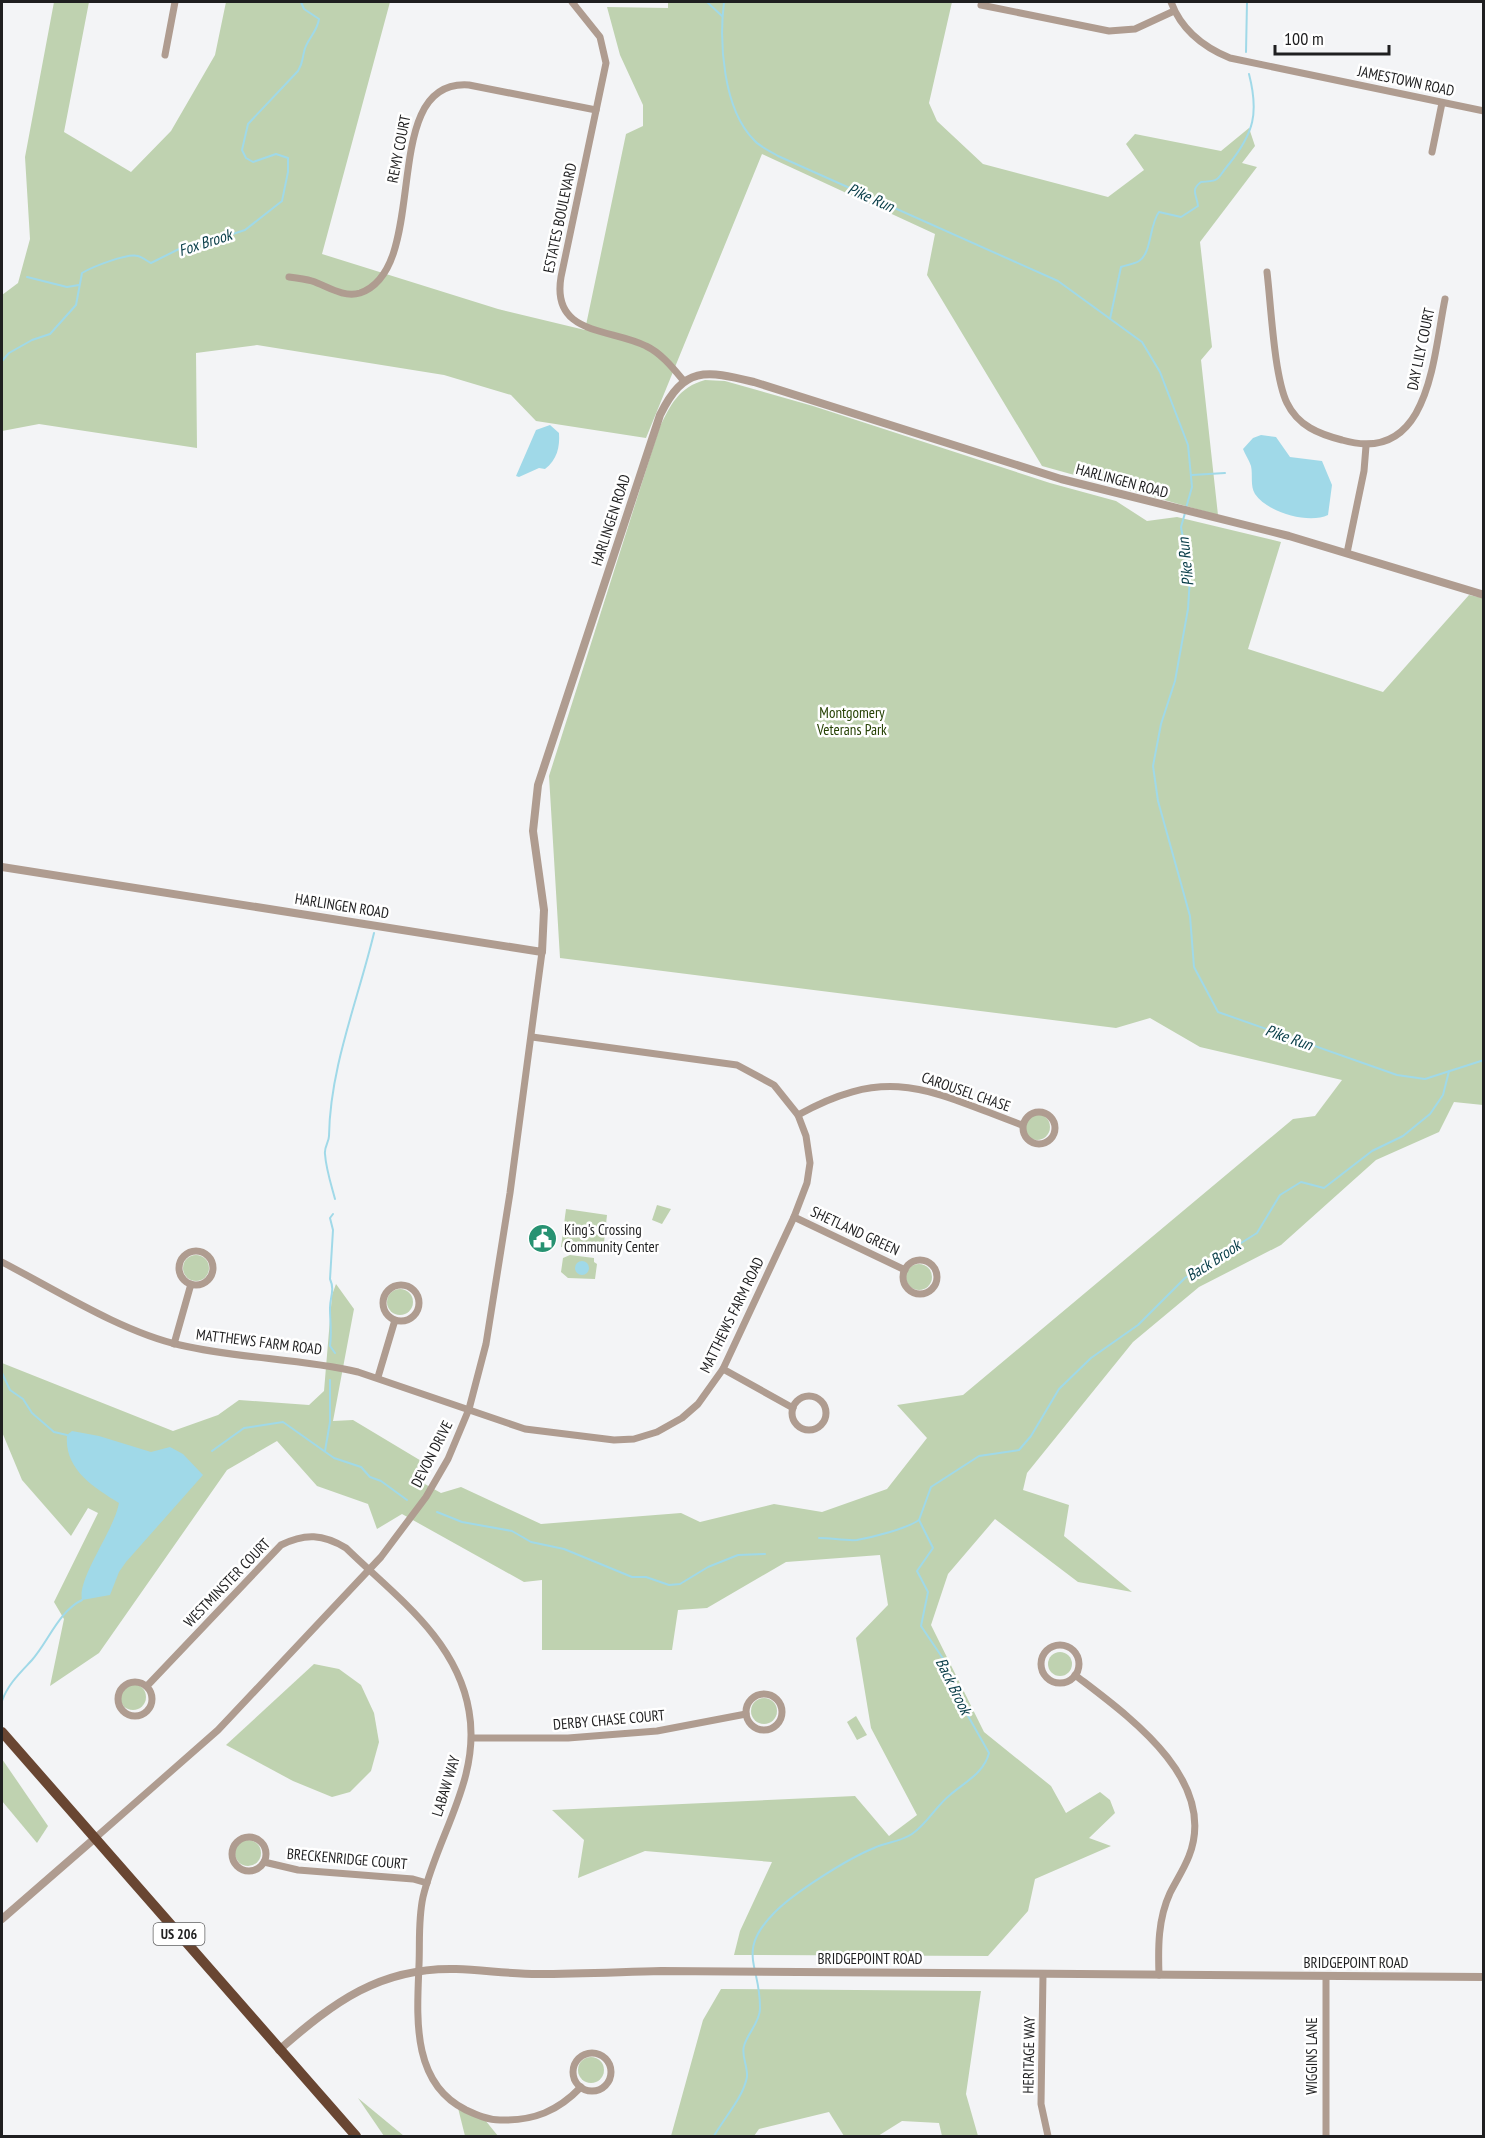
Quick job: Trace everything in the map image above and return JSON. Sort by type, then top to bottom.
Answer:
[{"type":"highway","name":"US 206","points":[[2,1732],[356,2136]]},
{"type":"street","points":[[165,55],[175,2]]},
{"type":"street","name":"ESTATES BOULEVARD","points":[[573,2],[600,37],[606,52],[561,276],[562,302],[571,316],[585,327],[652,349],[683,380]]},
{"type":"street","name":"JAMESTOWN ROAD","points":[[1170,2],[1174,11],[1198,40],[1230,58],[1484,111]]},
{"type":"street","points":[[981,6],[1108,32],[1135,29],[1174,11]]},
{"type":"street","name":"REMY COURT","points":[[289,278],[311,280],[339,292],[354,294],[382,279],[393,254],[421,110],[439,89],[459,84],[469,85],[596,110]]},
{"type":"street","points":[[1432,152],[1442,103]]},
{"type":"street","points":[[1267,272],[1281,383],[1288,406],[1311,429],[1365,446],[1363,479],[1347,553]]},
{"type":"street","name":"DAY LILY COURT","points":[[1365,446],[1391,438],[1406,428],[1417,415],[1425,397],[1445,299]]},
{"type":"street","name":"HARLINGEN ROAD","points":[[2,867],[542,952],[544,910],[533,831],[538,785],[655,427],[669,397],[683,380],[695,375],[709,373],[754,382],[1050,476],[1347,553],[1484,595]]},
{"type":"street","name":"DEVON DRIVE","points":[[94,1839],[218,1730],[368,1570],[397,1538],[426,1497],[447,1459],[469,1409],[486,1344],[532,1037],[542,952]]},
{"type":"street","name":"MATTHEWS FARM ROAD","points":[[2,1262],[133,1329],[174,1344],[223,1354],[327,1365],[378,1377],[536,1431],[614,1440],[634,1439],[657,1432],[682,1418],[698,1404],[723,1369],[794,1217],[807,1183],[810,1163],[806,1136],[798,1115],[774,1085],[737,1065],[532,1037]]},
{"type":"street","name":"CAROUSEL CHASE","points":[[798,1115],[836,1096],[870,1086],[906,1086],[930,1091],[1022,1125],[1028,1141],[1038,1145],[1049,1142],[1055,1132],[1054,1122],[1042,1112],[1032,1113],[1022,1125]]},
{"type":"street","name":"SHETLAND GREEN","points":[[794,1217],[905,1269]]},
{"type":"street","points":[[202,1252],[210,1258],[212,1274],[205,1282],[191,1284],[181,1276],[179,1264],[185,1254],[202,1252]]},
{"type":"street","name":"SHETLAND GREEN","points":[[913,1262],[929,1262],[936,1270],[936,1286],[921,1294],[910,1291],[903,1281],[905,1269],[913,1262]]},
{"type":"street","points":[[174,1344],[191,1284]]},
{"type":"street","points":[[406,1285],[416,1293],[419,1304],[409,1319],[395,1320],[384,1309],[384,1298],[390,1288],[406,1285]]},
{"type":"street","points":[[378,1377],[395,1320]]},
{"type":"street","points":[[723,1369],[793,1408]]},
{"type":"street","points":[[815,1397],[824,1403],[825,1419],[818,1428],[806,1430],[793,1419],[793,1408],[799,1399],[815,1397]]},
{"type":"street","name":"WESTMINSTER COURT","points":[[147,1686],[281,1545],[294,1539],[316,1536],[334,1540],[368,1570]]},
{"type":"street","name":"LABAW WAY","points":[[368,1570],[432,1631],[450,1657],[467,1697],[472,1738],[465,1779],[427,1883],[420,1914],[418,2024],[422,2056],[431,2077],[452,2102],[480,2117],[519,2121],[537,2117],[555,2109],[581,2087]]},
{"type":"street","points":[[1058,1645],[1070,1648],[1079,1663],[1075,1675],[1071,1679],[1059,1682],[1048,1678],[1042,1661],[1047,1650],[1058,1645]]},
{"type":"street","points":[[1075,1675],[1119,1706],[1142,1727],[1166,1758],[1190,1797],[1195,1826],[1192,1844],[1169,1896],[1160,1926],[1159,1975]]},
{"type":"street","points":[[130,1682],[147,1686],[152,1701],[147,1712],[131,1716],[121,1710],[117,1699],[120,1688],[130,1682]]},
{"type":"street","points":[[765,1694],[776,1698],[783,1709],[777,1725],[767,1731],[750,1725],[746,1714],[746,1708],[753,1697],[765,1694]]},
{"type":"street","name":"DERBY CHASE COURT","points":[[472,1738],[568,1738],[657,1731],[746,1714]]},
{"type":"street","name":"BRECKENRIDGE COURT","points":[[264,1862],[265,1850],[254,1838],[243,1838],[234,1845],[233,1861],[240,1869],[251,1871],[264,1862],[298,1870],[413,1879],[427,1883]]},
{"type":"street","points":[[2,1919],[94,1839]]},
{"type":"street","name":"BRIDGEPOINT ROAD","points":[[279,2050],[327,2008],[344,1998],[374,1983],[418,1971],[455,1969],[538,1974],[766,1972],[1484,1977]]},
{"type":"street","name":"HERITAGE WAY","points":[[1043,1974],[1041,2104],[1048,2136]]},
{"type":"street","name":"WIGGINS LANE","points":[[1326,1976],[1326,2136]]},
{"type":"street","points":[[591,2053],[603,2056],[610,2067],[609,2080],[600,2089],[593,2091],[581,2087],[573,2072],[576,2061],[591,2053]]},
{"type":"green space","points":[[54,2],[89,2],[64,132],[131,172],[171,131],[215,55],[226,2],[390,2],[322,254],[498,309],[585,330],[626,134],[643,126],[643,105],[620,55],[607,7],[668,8],[668,2],[952,2],[929,103],[937,121],[983,164],[1108,197],[1144,170],[1126,144],[1135,134],[1221,151],[1249,128],[1255,146],[1242,163],[1257,167],[1200,242],[1212,347],[1201,360],[1218,515],[1042,466],[927,275],[935,234],[762,154],[646,438],[536,421],[511,395],[444,375],[257,345],[196,353],[197,448],[39,424],[2,431],[2,295],[18,283],[30,239],[25,157]]},
{"type":"green space","name":"Montgomery Veterans Park","points":[[705,380],[725,381],[813,406],[1050,483],[1116,501],[1147,521],[1177,517],[1281,542],[1248,649],[1383,692],[1469,595],[1483,598],[1483,1105],[1454,1102],[1439,1132],[1376,1160],[1281,1245],[1199,1287],[1133,1342],[1027,1473],[1023,1490],[1069,1505],[1064,1536],[1132,1592],[1078,1582],[995,1519],[948,1574],[931,1625],[984,1732],[1051,1786],[1066,1813],[1100,1792],[1110,1800],[1115,1813],[1089,1838],[1111,1846],[1035,1879],[1028,1911],[988,1956],[734,1955],[740,1931],[772,1862],[645,1851],[578,1878],[584,1840],[552,1810],[855,1796],[889,1836],[917,1815],[871,1728],[856,1638],[888,1605],[880,1555],[786,1562],[707,1608],[678,1610],[672,1650],[542,1650],[542,1580],[524,1582],[402,1514],[377,1529],[368,1504],[317,1486],[277,1441],[227,1470],[99,1653],[50,1686],[64,1619],[54,1602],[98,1513],[88,1508],[71,1536],[22,1480],[2,1432],[2,1363],[173,1431],[218,1415],[239,1400],[309,1405],[324,1391],[332,1295],[336,1284],[354,1309],[333,1421],[353,1420],[423,1462],[414,1478],[441,1493],[461,1487],[541,1524],[681,1513],[700,1522],[774,1504],[822,1512],[887,1489],[927,1438],[897,1405],[963,1395],[1293,1119],[1315,1116],[1342,1080],[1200,1047],[1150,1018],[1116,1028],[560,958],[549,776],[659,429],[676,398],[688,387]]},
{"type":"green space","points":[[1037,1114],[1046,1118],[1050,1127],[1046,1136],[1037,1140],[1028,1136],[1024,1127],[1028,1118]]},
{"type":"green space","points":[[657,1205],[671,1209],[662,1224],[652,1220]]},
{"type":"green space","points":[[566,1209],[607,1215],[603,1252],[561,1247]]},
{"type":"green space","points":[[196,1255],[205,1259],[209,1268],[205,1277],[196,1281],[187,1277],[183,1268],[187,1259]]},
{"type":"green space","points":[[570,1255],[594,1258],[597,1264],[595,1279],[568,1278],[561,1272],[563,1258]]},
{"type":"green space","points":[[919,1264],[928,1268],[932,1277],[928,1286],[919,1290],[910,1286],[906,1277],[910,1268]]},
{"type":"green space","points":[[400,1289],[409,1293],[413,1302],[409,1311],[400,1315],[391,1311],[387,1302],[391,1293]]},
{"type":"green space","points":[[1055,1652],[1065,1652],[1072,1659],[1072,1669],[1065,1676],[1055,1676],[1048,1669],[1048,1659]]},
{"type":"green space","points":[[314,1664],[339,1669],[361,1685],[374,1713],[379,1742],[371,1771],[350,1792],[332,1797],[293,1781],[226,1745]]},
{"type":"green space","points":[[133,1684],[142,1688],[146,1697],[142,1706],[133,1710],[124,1706],[120,1697],[124,1688]]},
{"type":"green space","points":[[764,1698],[773,1702],[777,1711],[773,1720],[764,1724],[755,1720],[751,1711],[755,1702]]},
{"type":"green space","points":[[856,1716],[867,1735],[857,1740],[847,1722]]},
{"type":"green space","points":[[2,1759],[48,1826],[37,1843],[2,1801]]},
{"type":"green space","points":[[248,1840],[257,1844],[261,1853],[257,1862],[248,1866],[239,1862],[235,1853],[239,1844]]},
{"type":"green space","points":[[721,1989],[981,1991],[966,2094],[978,2136],[942,2136],[939,2123],[902,2121],[878,2136],[844,2136],[829,2112],[759,2129],[754,2136],[671,2136],[703,2020]]},
{"type":"green space","points":[[591,2057],[600,2061],[604,2070],[600,2079],[591,2083],[582,2079],[578,2070],[582,2061]]},
{"type":"green space","points":[[358,2098],[404,2136],[384,2136]]},
{"type":"green space","points":[[457,2104],[481,2115],[498,2136],[465,2136]]},
{"type":"water","points":[[550,425],[559,433],[558,448],[552,462],[545,469],[539,468],[519,477],[516,476],[536,430]]},
{"type":"water","points":[[1261,435],[1276,437],[1290,457],[1322,461],[1332,485],[1328,515],[1310,518],[1289,515],[1269,507],[1255,494],[1251,466],[1243,449],[1253,438]]},
{"type":"water","points":[[579,1261],[585,1261],[589,1268],[585,1275],[579,1275],[575,1271],[575,1265]]},
{"type":"water","points":[[72,1431],[99,1436],[151,1452],[170,1447],[183,1454],[203,1475],[126,1562],[119,1572],[110,1595],[82,1600],[85,1580],[119,1503],[90,1483],[75,1467],[67,1447],[67,1435]]},
{"type":"waterway","name":"Fox Brook","points":[[2,361],[9,353],[32,340],[50,334],[76,305],[82,273],[118,258],[138,256],[151,263],[187,245],[208,242],[245,230],[282,201],[288,172],[288,158],[276,154],[253,162],[246,158],[242,150],[248,124],[298,71],[305,48],[318,24],[319,19],[304,9],[301,2]]},
{"type":"waterway","name":"Fox Brook","points":[[707,2],[722,16]]},
{"type":"waterway","name":"Pike Run","points":[[724,2],[723,55],[730,93],[744,127],[759,145],[778,156],[1058,281],[1142,342],[1160,372],[1188,445],[1192,487],[1186,508]]},
{"type":"waterway","points":[[1246,52],[1247,2]]},
{"type":"waterway","points":[[1110,319],[1121,267],[1137,262],[1143,257],[1159,212],[1181,217],[1198,206],[1195,193],[1198,185],[1201,182],[1218,178],[1244,142],[1254,111],[1249,74]]},
{"type":"waterway","points":[[27,277],[67,287],[79,285]]},
{"type":"waterway","points":[[1192,475],[1225,473]]},
{"type":"waterway","name":"Pike Run","points":[[1185,513],[1181,527],[1190,577],[1188,609],[1175,681],[1161,724],[1153,766],[1158,801],[1190,916],[1194,967],[1218,1012],[1397,1075],[1425,1079],[1484,1060]]},
{"type":"waterway","points":[[335,1199],[325,1151],[329,1138],[334,1085],[374,933]]},
{"type":"waterway","name":"Back Brook","points":[[714,2136],[737,2100],[747,2077],[743,2050],[758,2019],[760,2009],[753,1949],[763,1926],[784,1904],[822,1877],[863,1853],[912,1834],[945,1799],[973,1777],[987,1760],[989,1753],[959,1700],[946,1663],[921,1626],[928,1592],[917,1571],[933,1548],[919,1520],[931,1487],[979,1456],[1019,1450],[1031,1436],[1059,1389],[1091,1358],[1138,1325],[1185,1278],[1257,1233],[1280,1195],[1301,1182],[1324,1188],[1372,1151],[1403,1136],[1430,1114],[1443,1095],[1449,1071]]},
{"type":"waterway","points":[[333,1214],[330,1218],[333,1230],[330,1346],[335,1353]]},
{"type":"waterway","points":[[2,1373],[10,1390],[23,1399],[32,1413],[54,1432],[67,1435]]},
{"type":"waterway","points":[[325,1451],[330,1422],[330,1380]]},
{"type":"waterway","points":[[212,1451],[244,1428],[283,1422],[334,1458],[361,1467],[370,1477],[381,1481],[407,1500]]},
{"type":"waterway","points":[[437,1512],[462,1522],[512,1531],[531,1542],[564,1549],[632,1577],[646,1577],[669,1585],[680,1584],[708,1567],[738,1555],[765,1554]]},
{"type":"waterway","points":[[819,1538],[857,1540],[880,1535],[919,1520]]},
{"type":"waterway","points":[[2,1701],[11,1684],[38,1653],[60,1619],[82,1600]]},
{"type":"place","name":"King's Crossing Community Center","points":[[543,1239]]}]
